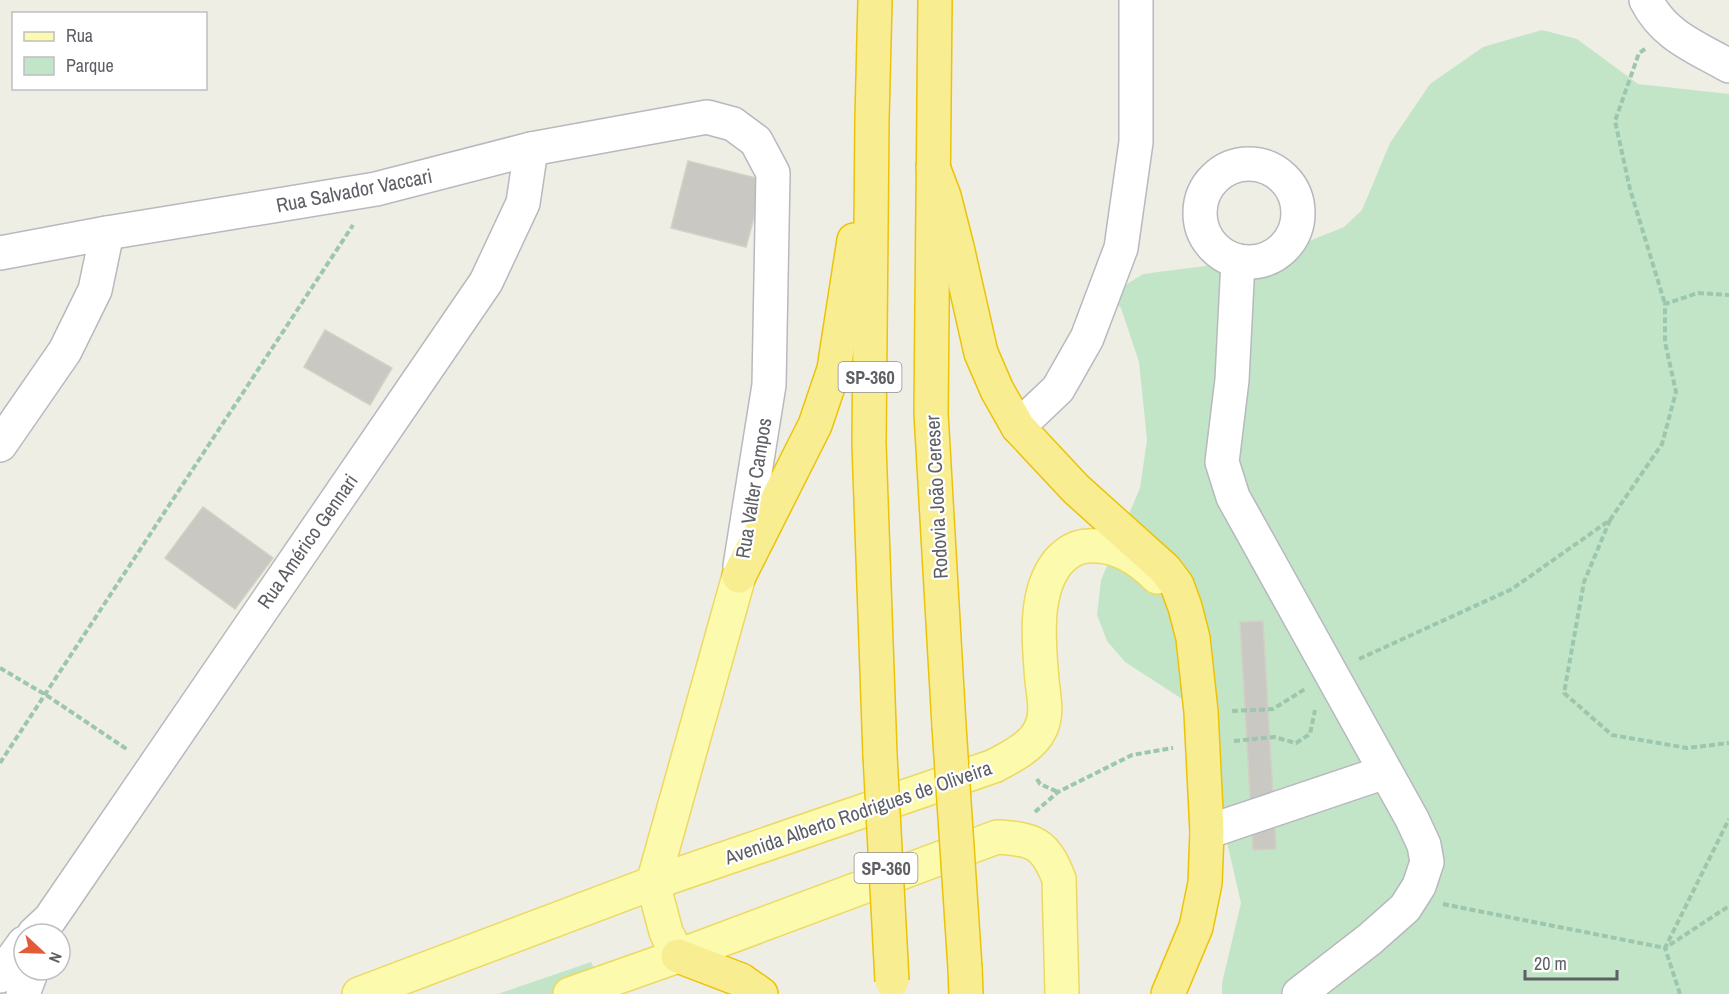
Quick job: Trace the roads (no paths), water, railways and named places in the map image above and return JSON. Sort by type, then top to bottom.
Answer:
[{"type":"highway","name":"SP-360","points":[[875,0],[869,444],[880,755],[893,988]]},
{"type":"highway","name":"Rodovia João Cereser","points":[[935,0],[932,414],[966,981]]},
{"type":"highway","points":[[739,576],[815,425],[834,369],[872,119]]},
{"type":"highway","points":[[933,167],[944,196],[981,353],[997,390],[1018,427],[1076,489],[1165,569],[1177,585],[1185,607],[1193,638],[1202,728],[1207,832],[1205,883],[1196,927],[1168,994]]},
{"type":"highway","points":[[678,956],[741,980],[761,994]]},
{"type":"main road","name":"Avenida Alberto Rodrigues de Oliveira","points":[[359,994],[653,883],[994,766],[1029,743],[1040,732],[1045,715],[1040,627],[1042,603],[1051,571],[1065,554],[1083,546],[1104,545],[1126,553],[1149,569],[1185,607]]},
{"type":"main road","name":"Rua Valter Campos","points":[[653,883],[739,576]]},
{"type":"main road","points":[[570,994],[997,837],[1023,838],[1041,847],[1053,864],[1059,879],[1062,994]]},
{"type":"main road","points":[[653,883],[666,932],[678,956]]},
{"type":"street","points":[[1018,427],[1058,389],[1087,338],[1121,248],[1136,142],[1136,0]]},
{"type":"street","points":[[1646,0],[1653,14],[1672,34],[1729,66]]},
{"type":"street","name":"Rua Salvador Vaccari","points":[[0,253],[376,189],[531,149],[707,117]]},
{"type":"street","name":"Rua Valter Campos","points":[[707,117],[733,124],[756,141],[773,173],[769,385],[739,576]]},
{"type":"street","name":"Rua Américo Gennari","points":[[48,922],[486,282],[523,203],[531,149]]},
{"type":"street","points":[[0,445],[65,351],[95,291],[107,233]]},
{"type":"street","points":[[1238,261],[1232,380],[1222,462],[1233,497],[1424,845],[1427,861],[1419,886],[1405,908],[1370,939],[1299,994]]},
{"type":"street","points":[[1207,832],[1385,772]]},
{"type":"street","points":[[0,976],[12,960]]}]
